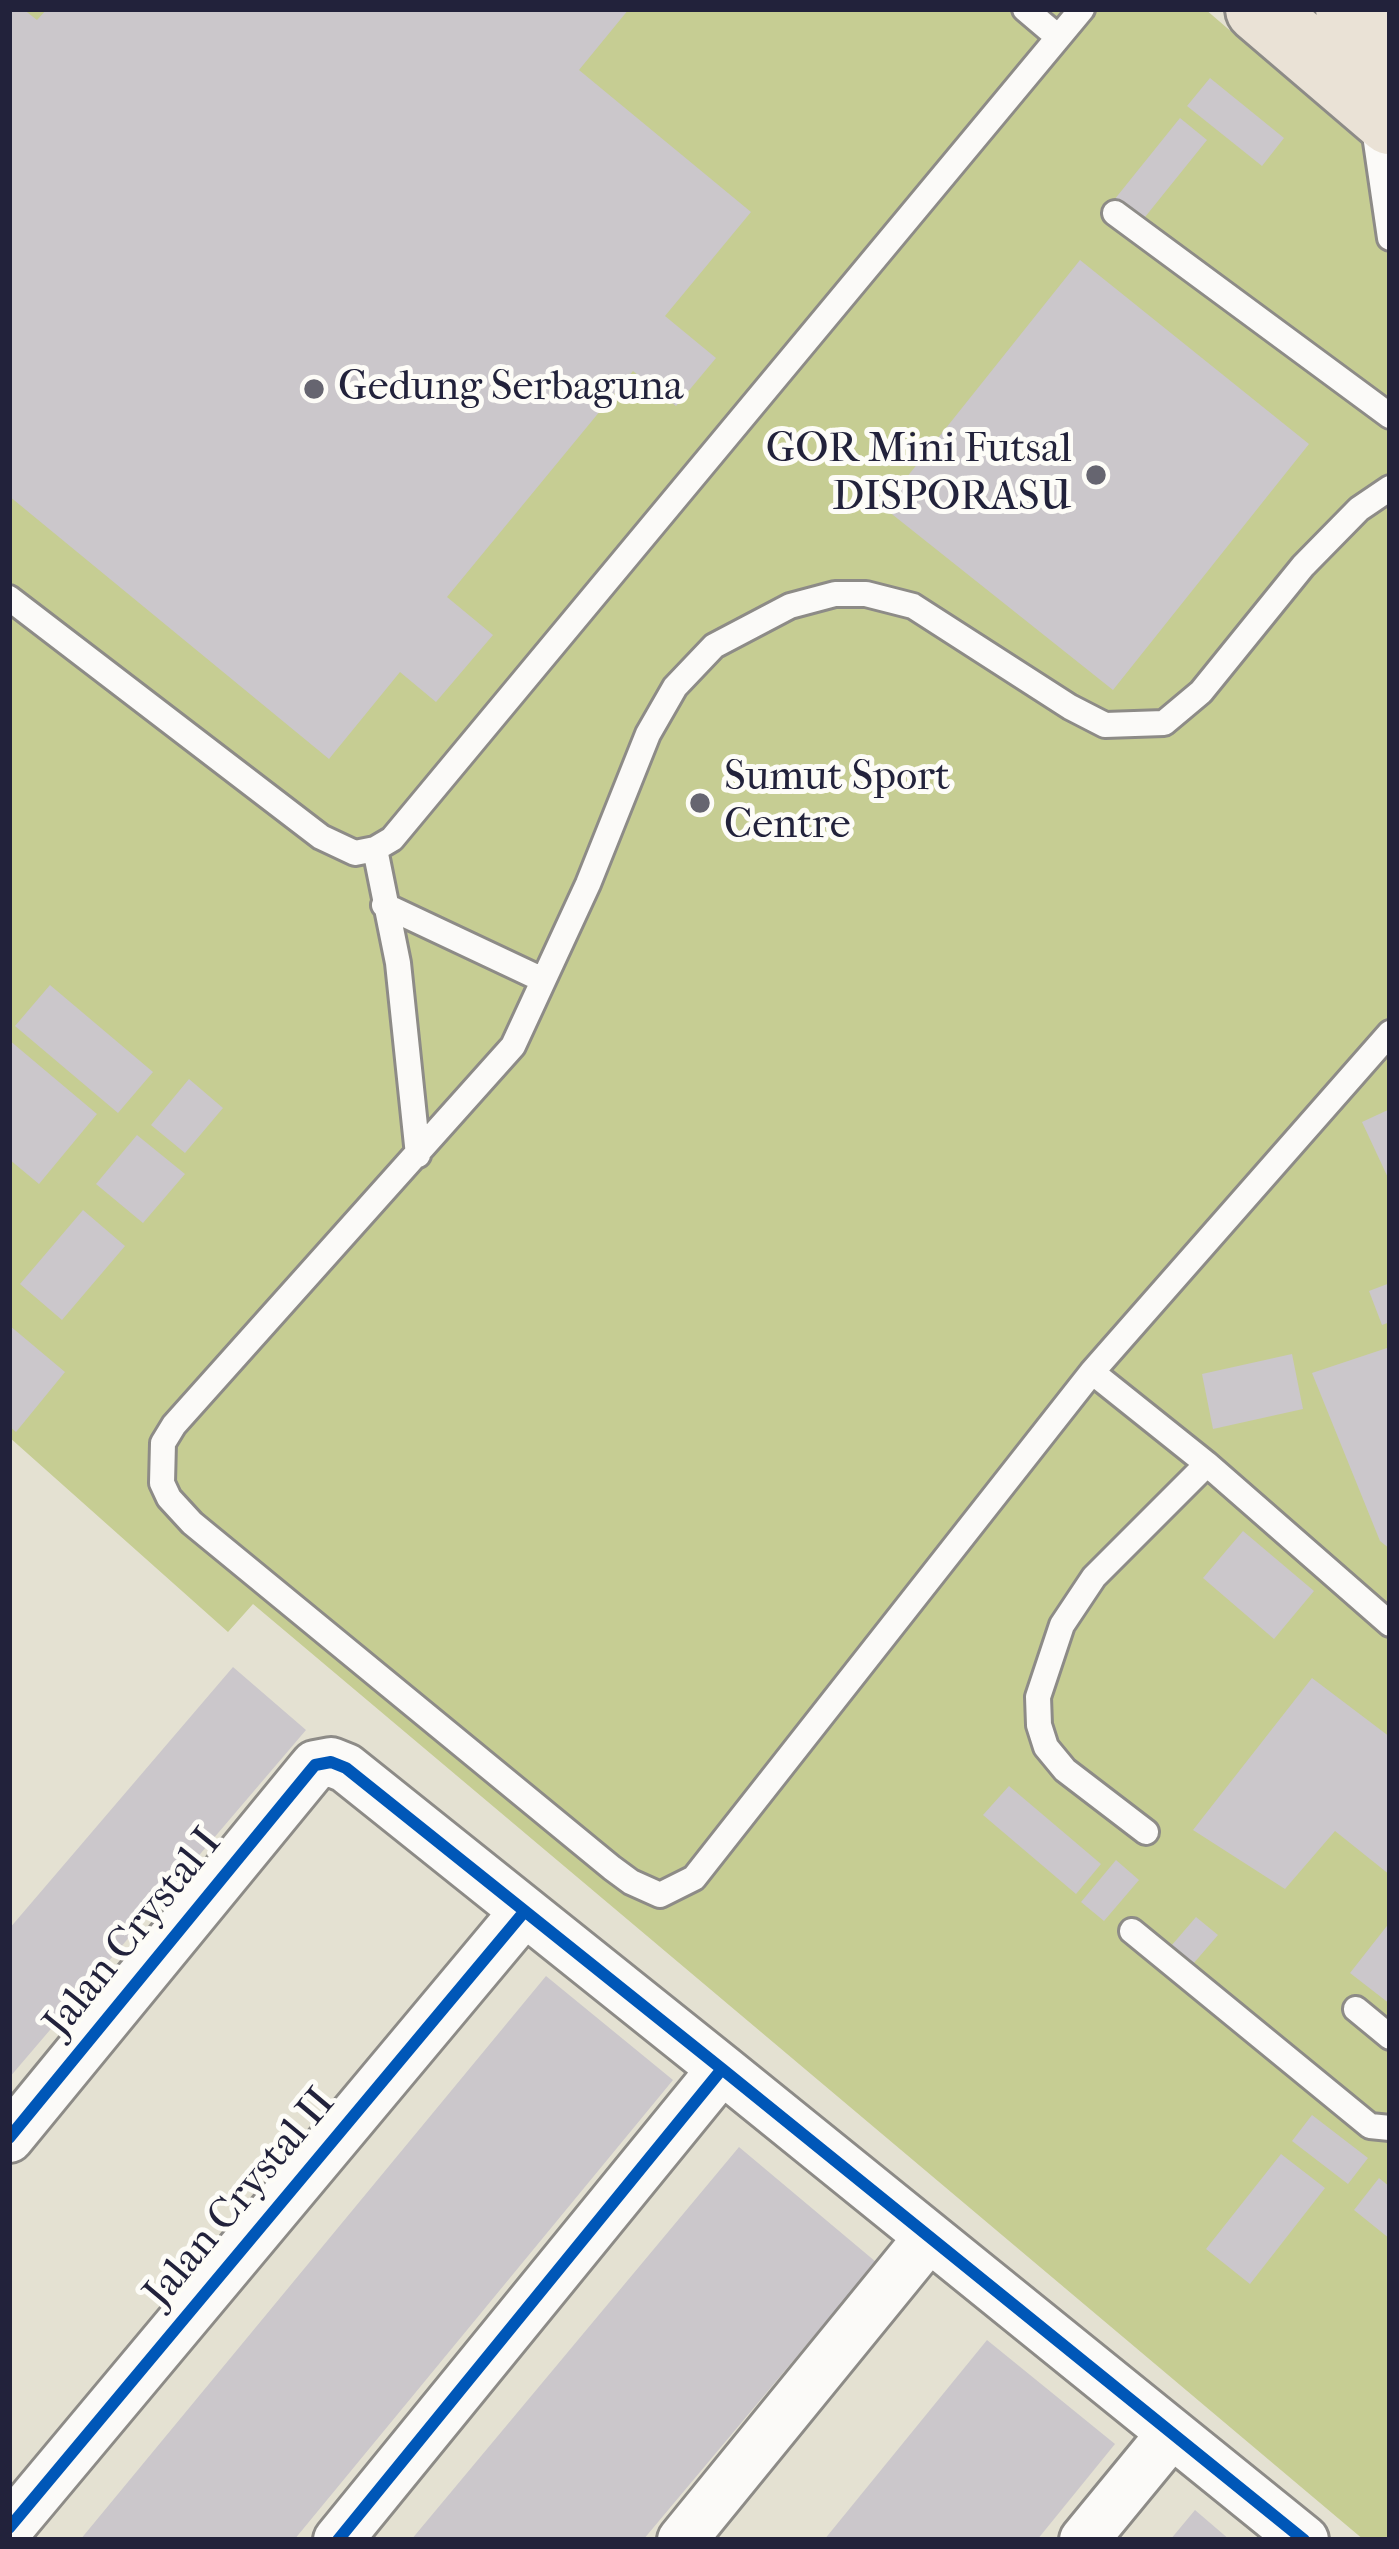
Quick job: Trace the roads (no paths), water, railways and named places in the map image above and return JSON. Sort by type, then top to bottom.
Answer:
[{"type":"highway","points":[[1259,9],[1385,88]]},
{"type":"highway","points":[[1349,9],[1385,88]]},
{"type":"street","name":"Jalan Crystal I","points":[[9,2138],[310,1771],[324,1762],[346,1768],[524,1912]]},
{"type":"street","points":[[524,1912],[1304,2540]]},
{"type":"street","name":"Jalan Crystal II","points":[[9,2528],[524,1912]]},
{"type":"street","points":[[338,2540],[722,2069]]},
{"type":"street","points":[[682,2540],[929,2237]]},
{"type":"street","points":[[1084,2540],[1172,2433]]},
{"type":"lane","points":[[1024,9],[1058,37]]},
{"type":"lane","points":[[9,598],[321,837],[355,853],[375,849],[392,839],[1082,9]]},
{"type":"lane","points":[[1385,88],[1390,238]]},
{"type":"lane","points":[[1115,213],[1390,416]]},
{"type":"lane","points":[[1390,488],[1359,509],[1303,566],[1201,692],[1164,723],[1106,725],[913,606],[866,594],[835,593],[790,606],[714,646],[676,687],[648,734],[588,884],[513,1046],[174,1425],[163,1443],[162,1483],[192,1523],[612,1868],[645,1890],[661,1894],[694,1878],[1092,1372],[1390,1033]]},
{"type":"lane","points":[[375,849],[398,963],[418,1155]]},
{"type":"lane","points":[[384,905],[541,979]]},
{"type":"lane","points":[[1092,1372],[1207,1464],[1390,1624]]},
{"type":"lane","points":[[1146,1832],[1065,1770],[1046,1747],[1038,1697],[1063,1625],[1094,1577],[1207,1464]]},
{"type":"lane","points":[[1132,1931],[1370,2126],[1390,2128]]},
{"type":"lane","points":[[1357,2009],[1390,2037]]},
{"type":"place","name":"Gedung Serbaguna","points":[[314,389]]},
{"type":"place","name":"GOR Mini Futsal DISPORASU","points":[[1096,475]]},
{"type":"place","name":"Sumut Sport Centre","points":[[700,803]]}]
